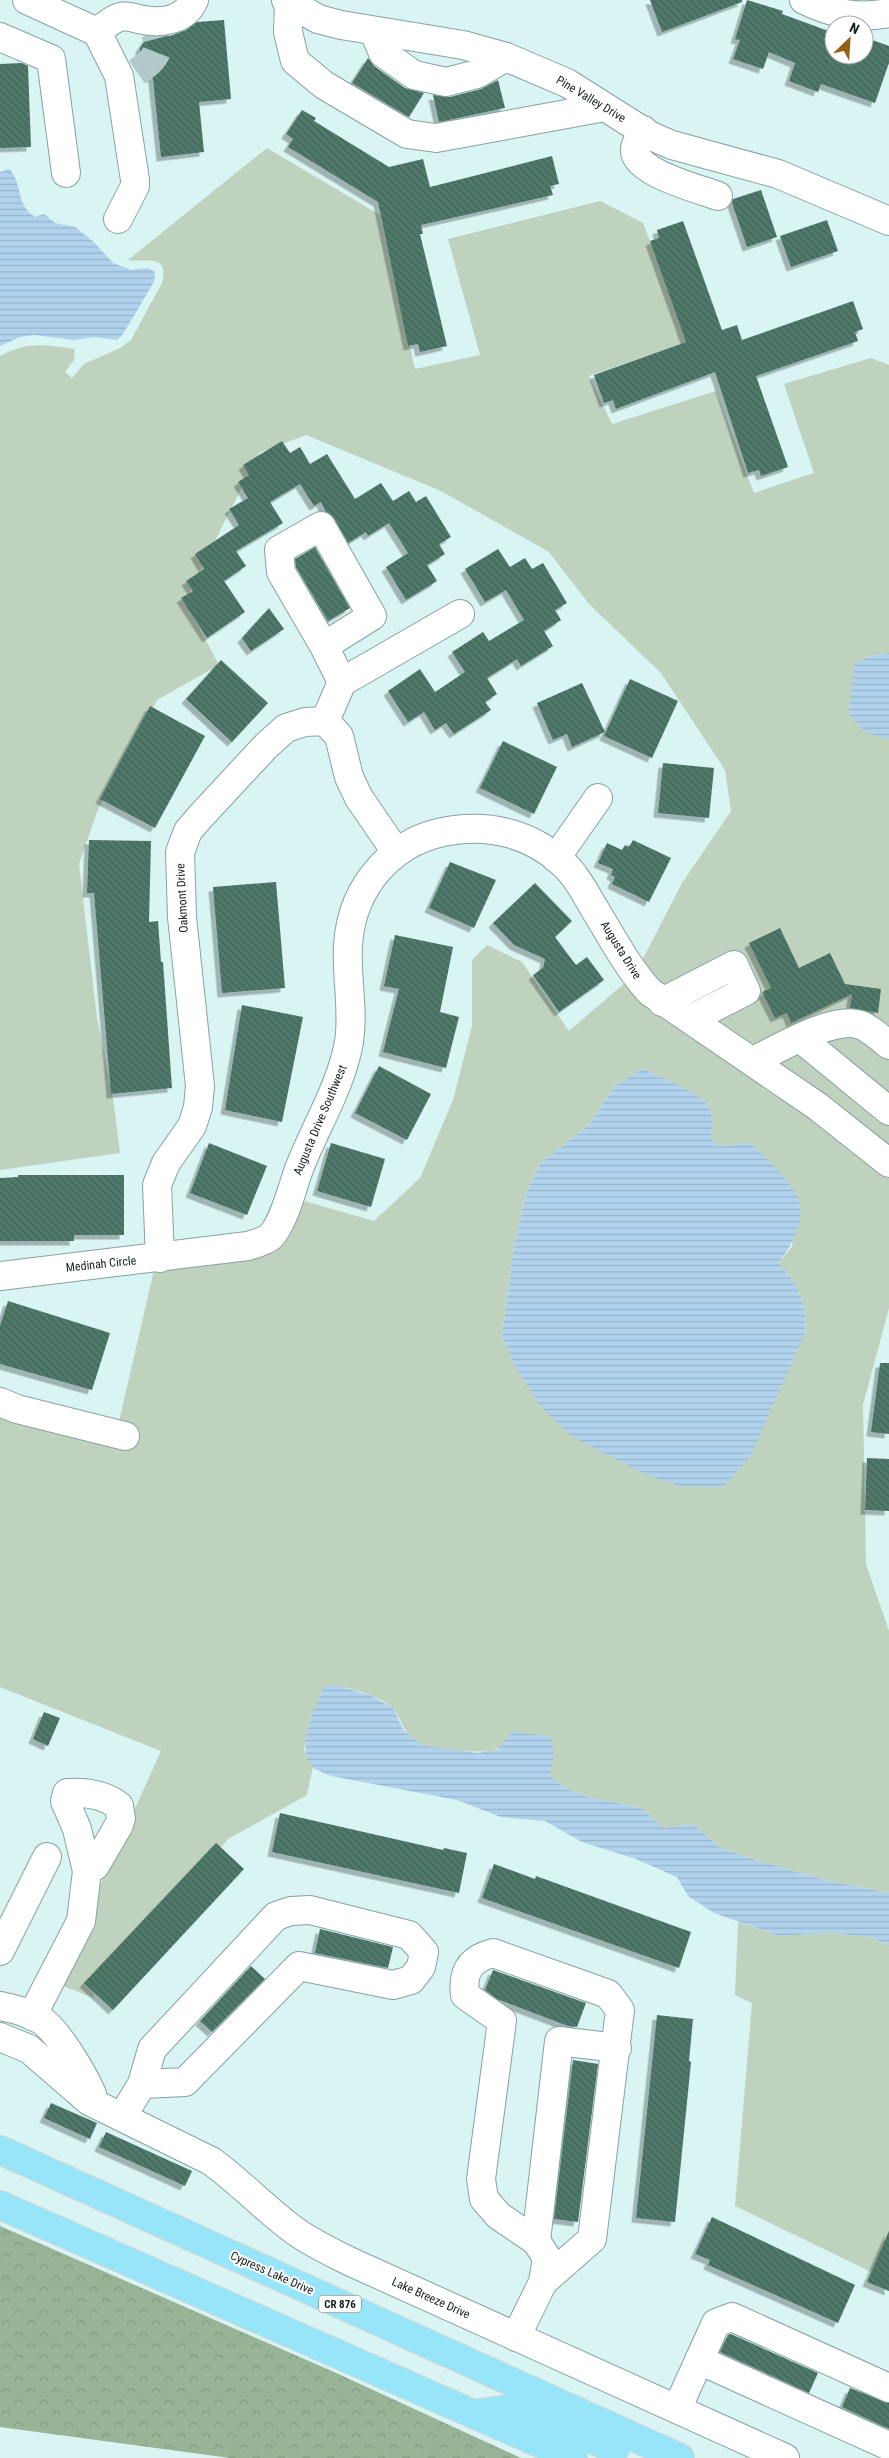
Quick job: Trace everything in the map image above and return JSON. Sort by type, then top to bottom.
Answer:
[{"type":"main road","name":"Cypress Lake Drive","points":[[0,2150],[670,2454]]},
{"type":"main road","points":[[0,2205],[573,2458]]},
{"type":"main road","points":[[474,2414],[516,2408],[629,2454],[670,2454]]},
{"type":"street","points":[[27,0],[66,8],[97,32],[119,76],[124,95],[135,180],[118,219]]},
{"type":"street","points":[[97,32],[120,17],[151,18],[160,22],[180,16],[190,9],[194,0]]},
{"type":"street","points":[[804,0],[834,13],[853,17],[889,13]]},
{"type":"street","points":[[288,1],[288,32],[295,61],[324,85],[407,134],[436,138],[605,107]]},
{"type":"street","name":"Pine Valley Drive","points":[[288,1],[318,19],[374,32],[463,46],[506,57],[567,83],[643,130],[672,145],[778,174],[889,221]]},
{"type":"street","points":[[66,8],[51,38],[51,59],[66,173]]},
{"type":"street","points":[[374,32],[383,53],[414,76],[446,82],[477,74],[506,57]]},
{"type":"street","points":[[0,37],[51,59]]},
{"type":"street","points":[[124,95],[126,84],[137,72]]},
{"type":"street","points":[[643,130],[634,149],[638,161],[652,172],[718,196]]},
{"type":"street","points":[[396,852],[359,798],[349,777],[339,736],[325,721],[342,682],[460,614]]},
{"type":"street","points":[[324,646],[342,682]]},
{"type":"street","name":"Oakmont Drive","points":[[160,1258],[157,1185],[166,1163],[192,1126],[198,1107],[200,1086],[182,917],[180,852],[188,832],[200,817],[266,746],[286,728],[304,722],[325,721]]},
{"type":"street","points":[[556,858],[598,798]]},
{"type":"street","name":"Augusta Drive","points":[[396,852],[418,839],[440,832],[465,828],[490,829],[515,834],[540,846],[556,858],[579,882],[635,976],[662,1002],[691,1019],[817,1106],[882,1157]]},
{"type":"street","name":"Augusta Drive Southwest","points":[[201,1252],[248,1246],[269,1238],[281,1218],[308,1146],[344,1064],[350,1017],[348,946],[350,924],[356,904],[366,884],[378,868],[396,852]]},
{"type":"street","points":[[662,1002],[734,965],[746,991],[691,1019]]},
{"type":"street","points":[[753,1061],[800,1038],[828,1027],[848,1022],[860,1025],[889,1045]]},
{"type":"street","points":[[800,1038],[889,1111]]},
{"type":"street","points":[[882,1157],[889,1127]]},
{"type":"street","name":"Medinah Circle","points":[[0,1276],[201,1252]]},
{"type":"street","points":[[0,1402],[17,1409],[125,1436]]},
{"type":"street","points":[[0,1951],[46,1858]]},
{"type":"street","points":[[32,2016],[81,1921],[87,1871]]},
{"type":"street","points":[[122,2117],[142,2084],[152,2049],[276,1916],[291,1911],[310,1910],[409,1935],[424,1952],[421,1967],[411,1980],[393,1985],[299,1966],[185,2082],[142,2084]]},
{"type":"street","points":[[516,2337],[543,2282],[547,2258],[536,2241],[499,2216],[484,2199],[481,2179],[502,2021],[465,1995],[463,1981],[468,1968],[478,1957],[493,1953],[608,1994],[620,2010],[617,2048],[592,2239],[543,2282]]},
{"type":"street","points":[[0,2006],[42,2021],[57,2037],[84,2078],[97,2104]]},
{"type":"street","name":"Lake Breeze Drive","points":[[0,2036],[29,2050],[89,2101],[211,2162],[228,2173],[291,2228],[312,2242],[351,2262],[785,2458]]},
{"type":"street","points":[[536,2241],[559,2041],[617,2048]]},
{"type":"street","points":[[677,2409],[716,2323],[732,2317],[889,2388]]},
{"type":"street","points":[[699,2360],[889,2446]]},
{"type":"green space","points":[[267,148],[380,215],[415,369],[480,355],[448,239],[600,201],[643,223],[689,341],[589,376],[612,424],[716,391],[754,493],[814,473],[784,384],[871,358],[889,365],[889,653],[867,657],[885,739],[889,738],[889,1308],[863,1405],[866,1564],[889,1631],[889,1893],[829,1881],[749,1858],[719,1847],[693,1824],[663,1828],[641,1808],[588,1797],[565,1788],[549,1776],[554,1752],[514,1731],[495,1750],[480,1752],[457,1751],[425,1746],[419,1744],[408,1735],[396,1712],[386,1703],[360,1691],[324,1686],[310,1721],[304,1750],[313,1767],[307,1795],[228,1839],[93,1996],[96,1999],[56,1983],[161,1751],[0,1687],[0,1407],[114,1443],[154,1270],[269,1250],[304,1201],[374,1221],[420,1178],[453,1100],[472,1026],[472,960],[487,945],[522,962],[569,1031],[635,974],[682,883],[731,811],[725,770],[661,673],[589,604],[549,552],[441,491],[306,435],[259,453],[185,601],[219,665],[157,700],[97,812],[79,864],[97,1018],[114,1105],[120,1153],[0,1170],[0,356],[19,348],[37,345],[75,349],[74,360],[65,372],[72,378],[84,364],[120,348],[131,340],[162,283],[164,273],[159,263],[154,261],[128,260]],"holes":[[[641,1069],[686,1090],[707,1104],[712,1120],[711,1138],[716,1145],[732,1146],[793,1245],[779,1263],[792,1280],[800,1295],[805,1312],[805,1333],[516,1368],[502,1336],[514,1247],[527,1191],[540,1164],[588,1126],[615,1086]]]},
{"type":"green space","points":[[738,1922],[779,1936],[830,1933],[870,1937],[889,1945],[889,2241],[873,2273],[735,2206],[752,2003],[735,1995]]},
{"type":"green space","points":[[0,2226],[334,2372],[521,2458],[230,2458],[0,2427]]},
{"type":"water","points":[[9,169],[14,175],[24,206],[35,217],[44,214],[55,223],[75,227],[94,242],[113,263],[131,270],[148,268],[155,272],[154,282],[123,334],[117,340],[94,337],[74,340],[34,335],[20,337],[0,346],[0,172]]},
{"type":"water","points":[[889,653],[889,738],[886,739],[865,732],[849,715],[854,665],[867,657]]},
{"type":"water","points":[[641,1069],[676,1084],[703,1100],[711,1112],[711,1138],[716,1145],[732,1146],[749,1141],[789,1183],[797,1196],[800,1209],[799,1224],[792,1242],[779,1263],[792,1280],[800,1295],[805,1312],[805,1333],[750,1457],[723,1487],[679,1486],[647,1475],[571,1436],[540,1406],[516,1368],[502,1336],[514,1247],[527,1191],[540,1164],[588,1126],[615,1086]]},
{"type":"water","points":[[336,1685],[372,1696],[393,1708],[404,1731],[421,1745],[477,1753],[497,1750],[513,1731],[551,1737],[554,1752],[550,1776],[565,1788],[588,1797],[641,1808],[663,1828],[693,1824],[719,1847],[749,1858],[829,1881],[889,1893],[889,1945],[870,1937],[830,1933],[779,1936],[714,1913],[688,1896],[677,1877],[636,1859],[582,1842],[545,1821],[501,1817],[457,1800],[331,1776],[319,1771],[313,1767],[308,1759],[306,1739],[308,1727],[324,1686]]},
{"type":"building","points":[[650,0],[742,0],[742,2],[662,32]]},
{"type":"building","points":[[747,0],[783,11],[782,14],[824,29],[824,65],[874,65],[874,41],[889,46],[889,63],[875,103],[821,84],[818,92],[789,81],[795,63],[769,52],[763,69],[733,59],[740,40],[735,39]]},
{"type":"building","points":[[224,20],[231,99],[199,102],[204,152],[161,157],[153,79],[140,65],[140,48],[148,36],[170,36],[186,30],[197,22]]},
{"type":"building","points":[[368,58],[374,66],[405,88],[424,93],[409,117],[352,83]]},
{"type":"building","points":[[22,63],[28,66],[31,147],[0,148],[0,64]]},
{"type":"building","points":[[498,80],[505,108],[439,122],[433,95],[450,97],[481,89]]},
{"type":"building","points":[[302,110],[316,118],[314,121],[389,167],[423,159],[430,187],[552,156],[559,184],[550,186],[553,195],[421,225],[423,234],[420,234],[447,346],[420,352],[418,344],[408,346],[378,202],[288,147],[293,139],[286,134]]},
{"type":"building","points":[[761,190],[777,237],[747,247],[732,203],[733,199]]},
{"type":"building","points":[[827,220],[838,251],[791,267],[780,236]]},
{"type":"building","points":[[683,221],[722,330],[737,325],[742,340],[853,301],[863,329],[855,332],[858,341],[756,376],[788,467],[761,476],[759,470],[748,473],[715,372],[616,409],[613,400],[604,403],[594,375],[686,342],[650,241],[659,238],[657,230]]},
{"type":"building","points":[[282,441],[290,453],[300,447],[310,464],[327,454],[355,499],[381,483],[393,501],[409,491],[416,502],[426,496],[451,537],[439,544],[445,554],[427,565],[437,581],[406,600],[386,567],[408,553],[389,523],[368,536],[366,532],[348,543],[334,518],[326,512],[321,502],[314,506],[300,484],[270,502],[283,523],[236,551],[246,566],[224,581],[245,612],[207,638],[181,598],[193,591],[186,581],[204,569],[195,554],[239,525],[229,509],[248,498],[238,482],[249,475],[243,465]]},
{"type":"building","points":[[315,547],[350,608],[328,621],[296,567],[295,559]]},
{"type":"building","points":[[498,549],[510,567],[525,558],[532,569],[543,563],[567,603],[555,610],[561,620],[544,631],[553,646],[521,666],[517,659],[487,678],[497,694],[485,702],[491,710],[454,734],[446,723],[435,730],[424,712],[408,722],[388,691],[420,669],[435,692],[465,672],[452,652],[483,632],[489,641],[524,620],[506,590],[485,602],[465,569]]},
{"type":"building","points":[[269,608],[284,629],[251,651],[242,638]]},
{"type":"building","points":[[221,660],[268,703],[232,742],[186,699]]},
{"type":"building","points":[[630,679],[678,701],[652,758],[604,736]]},
{"type":"building","points":[[582,683],[605,732],[572,747],[567,734],[553,740],[537,703]]},
{"type":"building","points":[[150,706],[205,736],[155,828],[100,799]]},
{"type":"building","points":[[503,741],[557,767],[534,814],[480,788]]},
{"type":"building","points":[[663,763],[714,768],[709,818],[658,813]]},
{"type":"building","points":[[89,840],[151,841],[149,922],[158,921],[161,962],[163,962],[172,1088],[111,1094],[94,893],[87,893]]},
{"type":"building","points":[[633,840],[671,858],[649,902],[612,884],[615,877],[611,875],[613,869],[598,863],[607,843],[622,850],[625,845],[629,847]]},
{"type":"building","points":[[450,862],[496,880],[474,928],[429,908]]},
{"type":"building","points":[[276,882],[285,988],[222,993],[213,887]]},
{"type":"building","points":[[535,883],[572,921],[555,937],[576,965],[587,957],[604,980],[559,1012],[533,975],[543,968],[545,959],[514,945],[493,923]]},
{"type":"building","points":[[780,928],[799,968],[830,953],[845,984],[881,989],[878,1013],[850,1008],[852,994],[791,1023],[787,1013],[775,1018],[762,992],[771,988],[749,943]]},
{"type":"building","points":[[395,935],[453,947],[440,1012],[459,1017],[446,1068],[383,1052],[399,989],[384,986]]},
{"type":"building","points":[[242,1005],[303,1017],[282,1122],[225,1110]]},
{"type":"building","points":[[379,1066],[431,1094],[407,1140],[355,1113]]},
{"type":"building","points":[[209,1143],[267,1166],[247,1215],[190,1193]]},
{"type":"building","points":[[331,1143],[385,1159],[371,1207],[317,1191]]},
{"type":"building","points":[[18,1175],[124,1175],[124,1235],[74,1235],[74,1241],[0,1241],[0,1178],[18,1177]]},
{"type":"building","points":[[8,1301],[110,1333],[92,1390],[0,1364],[0,1326]]},
{"type":"building","points":[[880,1363],[889,1363],[889,1434],[871,1432]]},
{"type":"building","points":[[867,1458],[889,1459],[889,1511],[865,1510]]},
{"type":"building","points":[[44,1712],[60,1718],[48,1746],[33,1739]]},
{"type":"building","points":[[280,1813],[443,1850],[444,1848],[467,1853],[459,1893],[272,1852]]},
{"type":"building","points":[[216,1843],[244,1869],[113,2010],[84,1983]]},
{"type":"building","points":[[494,1864],[535,1879],[536,1876],[691,1932],[679,1968],[482,1898]]},
{"type":"building","points":[[320,1929],[393,1947],[388,1968],[315,1953]]},
{"type":"building","points":[[251,1966],[265,1979],[212,2032],[200,2021]]},
{"type":"building","points":[[493,1970],[586,2003],[577,2027],[568,2026],[497,1999],[485,1990]]},
{"type":"building","points":[[657,2015],[693,2019],[689,2061],[691,2062],[675,2222],[636,2218]]},
{"type":"building","points":[[573,2060],[598,2064],[578,2222],[554,2219]]},
{"type":"building","points":[[51,2103],[97,2123],[90,2139],[44,2118]]},
{"type":"building","points":[[106,2132],[192,2171],[185,2186],[99,2147]]},
{"type":"building","points":[[712,2217],[855,2285],[838,2323],[708,2265],[710,2260],[695,2254]]},
{"type":"building","points":[[889,2231],[889,2291],[867,2282]]},
{"type":"building","points":[[731,2334],[818,2373],[809,2393],[720,2352],[728,2335]]},
{"type":"building","points":[[850,2388],[889,2403],[889,2429],[842,2407]]},
{"type":"tunnel","points":[[137,72],[148,64],[155,55],[158,44],[154,31]]}]
